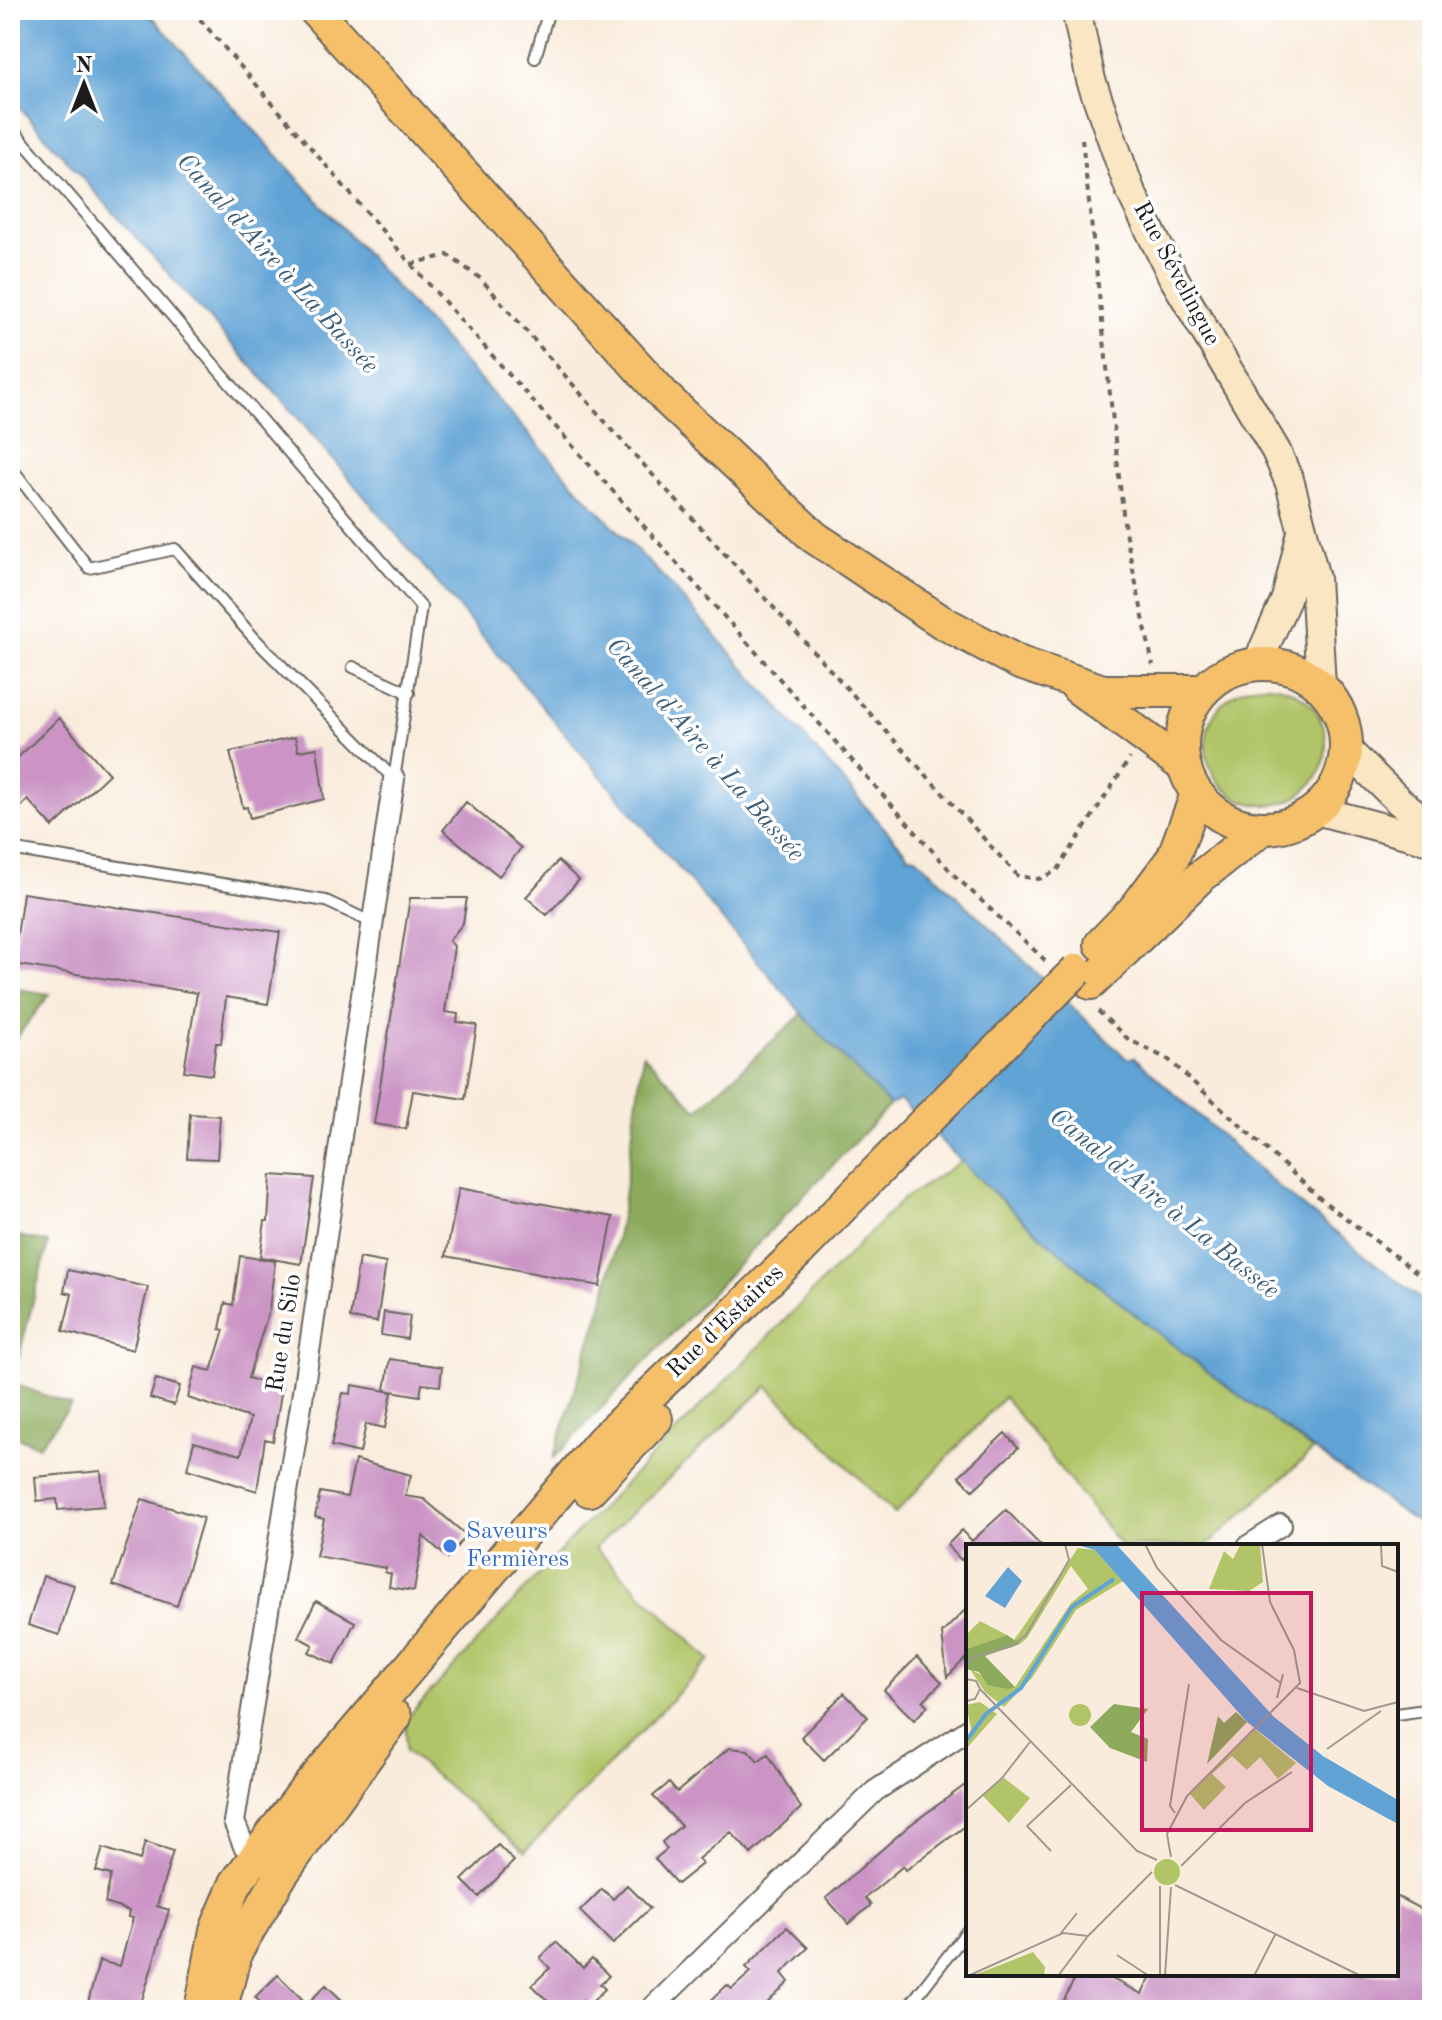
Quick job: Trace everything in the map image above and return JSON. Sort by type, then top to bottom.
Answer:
[{"type":"main road","points":[[315,10],[669,401],[803,527],[942,622],[1020,663],[1103,691],[1202,691]]},
{"type":"main road","name":"Rue Sévelingue","points":[[1076,10],[1091,80],[1130,190],[1172,275],[1276,451],[1290,483],[1315,578],[1321,686]]},
{"type":"main road","name":"Rue Sévelingue","points":[[1257,664],[1286,599],[1303,527]]},
{"type":"main road","points":[[220,2010],[236,1951],[281,1875],[379,1737],[616,1459],[931,1129],[1078,981],[1173,858],[1191,780],[1184,727],[1202,691],[1227,673],[1257,664],[1291,668],[1321,686],[1335,704],[1344,726],[1346,749],[1338,783],[1316,810],[1291,824],[1263,828],[1226,819],[1191,780],[1065,680]]},
{"type":"main road","points":[[1346,749],[1432,827]]},
{"type":"main road","points":[[1316,810],[1432,841]]},
{"type":"main road","points":[[1078,981],[1147,929],[1200,877],[1263,828]]},
{"type":"main road","name":"Rue d'Estaires","points":[[201,2010],[216,1930],[236,1883],[253,1856],[323,1768],[602,1441],[931,1129]]},
{"type":"street","name":"Rue du Silo","points":[[281,1875],[244,1846],[234,1822],[394,779]]},
{"type":"street","points":[[1251,1544],[1281,1525]]},
{"type":"street","points":[[650,2010],[875,1791],[966,1731]]},
{"type":"lane","points":[[535,58],[549,10]]},
{"type":"lane","points":[[10,126],[421,607],[394,779]]},
{"type":"lane","points":[[10,466],[89,568],[175,549],[255,639],[394,779]]},
{"type":"lane","points":[[353,667],[409,693]]},
{"type":"lane","points":[[10,849],[326,901],[373,923]]},
{"type":"lane","points":[[1398,1714],[1432,1709]]},
{"type":"lane","points":[[906,2010],[966,1933]]},
{"type":"path","points":[[192,10],[411,264],[953,874],[1078,981],[1128,1039],[1169,1060],[1322,1200],[1432,1284]]},
{"type":"path","points":[[1081,127],[1125,531],[1154,677]]},
{"type":"path","points":[[411,264],[448,255],[481,279],[622,441],[1018,876],[1039,879],[1057,871],[1135,749]]},
{"type":"green space","points":[[1266,685],[1289,690],[1308,703],[1321,722],[1326,745],[1321,768],[1308,787],[1289,800],[1266,805],[1243,800],[1224,787],[1211,768],[1206,745],[1211,722],[1224,703],[1243,690]]},
{"type":"green space","points":[[10,988],[50,994],[10,1046]]},
{"type":"green space","points":[[802,1014],[890,1105],[553,1459],[605,1295],[622,1212],[643,1054],[697,1110]]},
{"type":"green space","points":[[962,1161],[997,1196],[1147,1323],[1313,1451],[1208,1544],[1119,1544],[1004,1397],[895,1514],[767,1386],[595,1548],[710,1660],[525,1852],[406,1751],[406,1719],[573,1537],[902,1200]]},
{"type":"green space","points":[[10,1234],[48,1243],[12,1383],[71,1405],[39,1446],[10,1434]]},
{"type":"water","name":"Canal d'Aire à La Bassée","points":[[10,10],[146,10],[590,502],[671,585],[909,856],[916,857],[1127,1059],[1134,1057],[1283,1191],[1432,1308],[1432,1533],[1263,1413],[1098,1285],[995,1194],[900,1100],[890,1105],[808,1021],[297,417],[10,97]]},
{"type":"building","points":[[59,718],[109,774],[53,827],[28,800],[10,817],[10,765]]},
{"type":"building","points":[[295,737],[298,751],[317,748],[324,799],[250,818],[247,807],[243,808],[230,752]]},
{"type":"building","points":[[466,802],[521,848],[499,876],[443,830]]},
{"type":"building","points":[[558,861],[579,880],[547,915],[526,897]]},
{"type":"building","points":[[23,893],[280,932],[268,1004],[226,997],[221,1043],[216,1043],[212,1075],[184,1071],[197,993],[13,964]]},
{"type":"building","points":[[410,898],[467,898],[463,923],[449,941],[454,946],[445,1012],[458,1014],[457,1022],[477,1025],[465,1099],[413,1091],[406,1129],[374,1124]]},
{"type":"building","points":[[190,1114],[220,1116],[217,1159],[187,1158]]},
{"type":"building","points":[[271,1175],[314,1178],[301,1264],[260,1257],[265,1221],[268,1221]]},
{"type":"building","points":[[459,1188],[613,1217],[600,1286],[446,1256]]},
{"type":"building","points":[[240,1256],[275,1261],[269,1310],[248,1378],[282,1388],[273,1441],[265,1439],[257,1491],[187,1469],[194,1442],[241,1455],[250,1418],[188,1398],[196,1367],[211,1371],[224,1330],[220,1329],[225,1303],[233,1305]]},
{"type":"building","points":[[359,1258],[386,1263],[377,1322],[350,1318]]},
{"type":"building","points":[[68,1270],[148,1287],[133,1350],[63,1331],[72,1294],[64,1292]]},
{"type":"building","points":[[384,1312],[410,1316],[407,1339],[381,1335]]},
{"type":"building","points":[[390,1359],[442,1367],[440,1386],[422,1384],[420,1396],[385,1390]]},
{"type":"building","points":[[156,1379],[180,1386],[174,1405],[150,1398]]},
{"type":"building","points":[[352,1385],[392,1392],[385,1428],[366,1424],[360,1453],[331,1446],[343,1393],[351,1394]]},
{"type":"building","points":[[1005,1433],[1018,1448],[973,1490],[959,1476]]},
{"type":"building","points":[[355,1460],[411,1475],[405,1496],[424,1499],[466,1535],[448,1558],[423,1536],[414,1591],[389,1587],[391,1574],[385,1572],[386,1568],[316,1556],[324,1519],[315,1517],[320,1492],[347,1497]]},
{"type":"building","points":[[101,1471],[104,1506],[58,1510],[57,1499],[37,1501],[35,1477]]},
{"type":"building","points":[[142,1499],[203,1518],[177,1606],[113,1585]]},
{"type":"building","points":[[1006,1510],[1039,1544],[966,1544],[966,1555],[961,1560],[947,1545],[962,1530],[972,1541]]},
{"type":"building","points":[[43,1576],[74,1585],[59,1635],[28,1625]]},
{"type":"building","points":[[316,1601],[355,1622],[334,1664],[309,1652],[313,1645],[298,1637]]},
{"type":"building","points":[[966,1609],[966,1658],[947,1677],[942,1633]]},
{"type":"building","points":[[917,1657],[942,1682],[923,1701],[928,1706],[914,1720],[884,1690]]},
{"type":"building","points":[[844,1693],[868,1717],[824,1760],[801,1737]]},
{"type":"building","points":[[729,1748],[748,1750],[758,1761],[768,1754],[801,1808],[751,1854],[731,1832],[698,1859],[702,1864],[677,1884],[655,1859],[667,1849],[662,1842],[681,1826],[653,1796],[669,1783],[677,1792]]},
{"type":"building","points":[[966,1784],[966,1825],[906,1870],[903,1866],[865,1898],[871,1905],[849,1924],[826,1898],[910,1825]]},
{"type":"building","points":[[145,1842],[173,1851],[157,1906],[169,1910],[139,2010],[86,2010],[99,1961],[120,1966],[133,1918],[128,1917],[129,1911],[105,1903],[111,1875],[96,1871],[103,1848],[140,1860]]},
{"type":"building","points":[[498,1845],[514,1861],[479,1897],[462,1880]]},
{"type":"building","points":[[627,1885],[650,1908],[613,1944],[580,1911],[602,1889],[613,1899]]},
{"type":"building","points":[[1398,1897],[1432,1915],[1432,2010],[1059,2010],[1076,1976],[1106,1976],[1142,1994],[1151,1976],[1398,1976]]},
{"type":"building","points":[[787,1927],[808,1948],[782,1973],[789,1982],[760,2010],[701,2010],[727,1985],[732,1989],[751,1972],[746,1967]]},
{"type":"building","points":[[556,1942],[583,1968],[592,1959],[609,1976],[600,1984],[605,1989],[588,2006],[582,2000],[572,2010],[539,2010],[548,2001],[532,1985],[550,1968],[540,1958]]},
{"type":"building","points":[[278,1975],[307,2004],[326,1985],[352,2010],[268,2010],[255,1997]]},
{"type":"place","name":"Saveurs Fermières","points":[[450,1546]]}]
